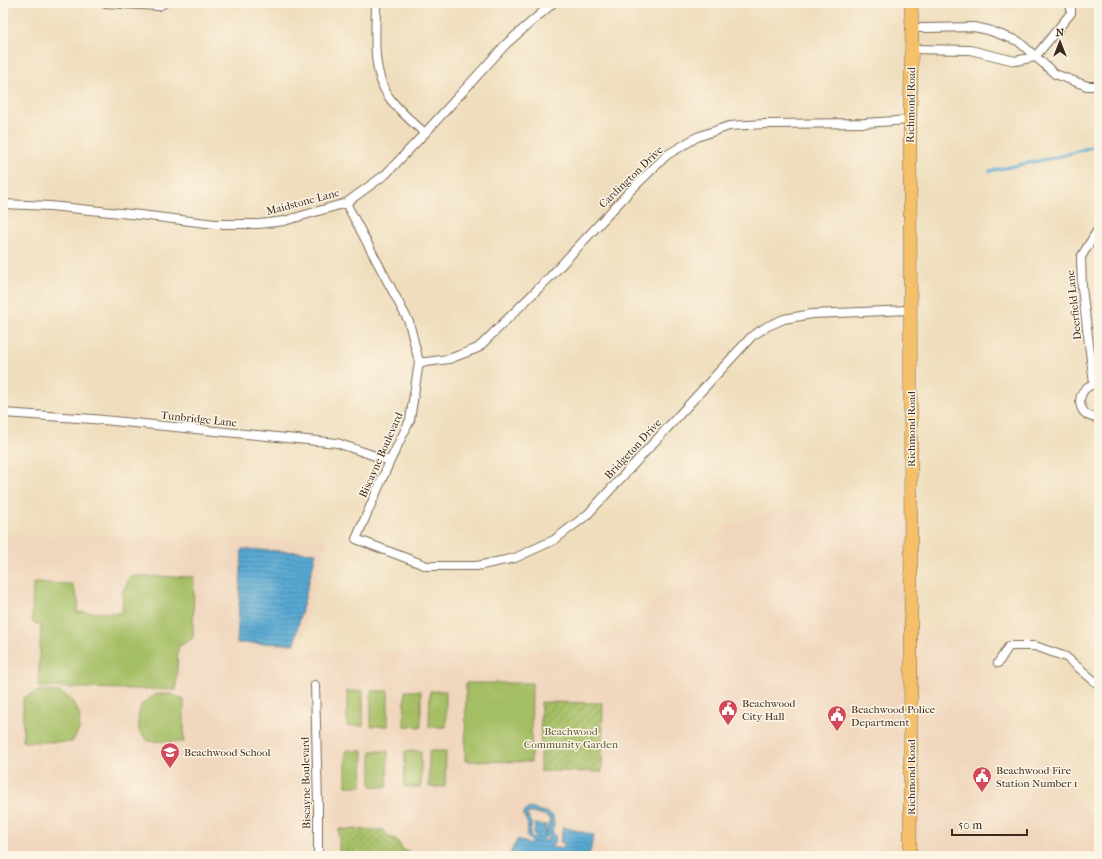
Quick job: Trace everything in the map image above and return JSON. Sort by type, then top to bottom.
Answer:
[{"type":"main road","name":"Richmond Road","points":[[910,856],[911,3]]},
{"type":"street","points":[[105,3],[159,6],[164,3]]},
{"type":"street","points":[[376,3],[376,53],[383,84],[388,96],[398,108],[425,133]]},
{"type":"street","name":"Maidstone Lane","points":[[3,204],[50,206],[215,224],[259,224],[284,221],[346,202],[386,174],[506,44],[553,3]]},
{"type":"street","points":[[911,49],[970,50],[1015,61],[1035,57],[1072,13],[1071,3]]},
{"type":"street","points":[[912,28],[974,27],[988,30],[1018,40],[1055,74],[1087,86],[1099,86]]},
{"type":"street","name":"Cardington Drive","points":[[419,362],[449,359],[478,348],[550,277],[667,155],[697,137],[729,126],[864,123],[910,120]]},
{"type":"street","name":"Biscayne Boulevard","points":[[346,202],[408,322],[419,362],[410,420],[390,460],[356,539]]},
{"type":"street","name":"Deerfield Lane","points":[[1099,228],[1081,258],[1082,288],[1096,384],[1086,388],[1080,400],[1080,406],[1087,416],[1099,418]]},
{"type":"street","name":"Bridgeton Drive","points":[[356,539],[427,566],[477,566],[515,558],[554,540],[587,515],[752,336],[768,326],[784,319],[812,314],[910,310]]},
{"type":"street","name":"Tunbridge Lane","points":[[3,413],[101,420],[337,443],[390,460]]},
{"type":"street","points":[[998,663],[1009,646],[1035,646],[1066,657],[1099,685]]},
{"type":"street","name":"Biscayne Boulevard","points":[[315,685],[318,856]]},
{"type":"shaded area","points":[[780,509],[911,513],[911,630],[977,630],[979,684],[1099,824],[1099,856],[3,856],[3,535],[211,537],[328,541],[312,594],[302,650],[522,653],[604,640],[665,595],[725,526]]},
{"type":"green space","points":[[130,576],[194,577],[193,638],[178,647],[176,690],[38,687],[41,625],[32,622],[33,583],[72,584],[79,603],[76,612],[122,613],[123,591]]},
{"type":"green space","points":[[466,683],[532,683],[531,762],[465,761]]},
{"type":"green space","points":[[40,690],[60,692],[72,700],[80,715],[79,730],[72,742],[23,742],[23,698]]},
{"type":"green space","points":[[347,691],[363,691],[363,726],[347,726]]},
{"type":"green space","points":[[371,691],[388,691],[388,726],[371,726]]},
{"type":"green space","points":[[405,691],[421,691],[421,727],[404,726]]},
{"type":"green space","points":[[430,691],[446,691],[446,727],[429,727]]},
{"type":"green space","points":[[156,694],[171,694],[184,700],[184,742],[148,741],[139,731],[138,718],[141,705]]},
{"type":"green space","name":"Beachwood Community Garden","points":[[541,702],[603,703],[602,772],[540,771]]},
{"type":"green space","points":[[346,750],[363,751],[362,786],[346,786]]},
{"type":"green space","points":[[371,751],[388,751],[387,787],[371,786]]},
{"type":"green space","points":[[405,751],[421,751],[421,787],[404,787]]},
{"type":"green space","points":[[429,751],[446,751],[445,787],[429,787]]},
{"type":"green space","points":[[339,829],[383,830],[389,837],[396,839],[404,851],[409,852],[412,856],[339,856]]},
{"type":"water","points":[[242,549],[316,553],[296,634],[295,644],[237,643]]},
{"type":"water","points":[[529,808],[546,812],[553,816],[554,825],[552,830],[556,841],[551,847],[563,849],[564,843],[560,842],[563,827],[594,835],[589,856],[510,856],[518,839],[531,845],[532,842],[526,836],[528,825],[524,817],[524,812]],"holes":[[[529,813],[543,815],[550,820],[545,836],[549,840],[548,841],[545,841],[544,839],[546,825],[535,824],[534,835],[538,837],[531,837],[530,833],[532,823],[527,815]]]},
{"type":"waterway","points":[[990,171],[1057,157],[1099,145]]},
{"type":"place","name":"Beachwood City Hall","points":[[728,726]]},
{"type":"place","name":"Beachwood Police Department","points":[[837,732]]},
{"type":"place","name":"Beachwood School","points":[[170,769]]},
{"type":"place","name":"Beachwood Fire Station Number 1","points":[[982,793]]}]
